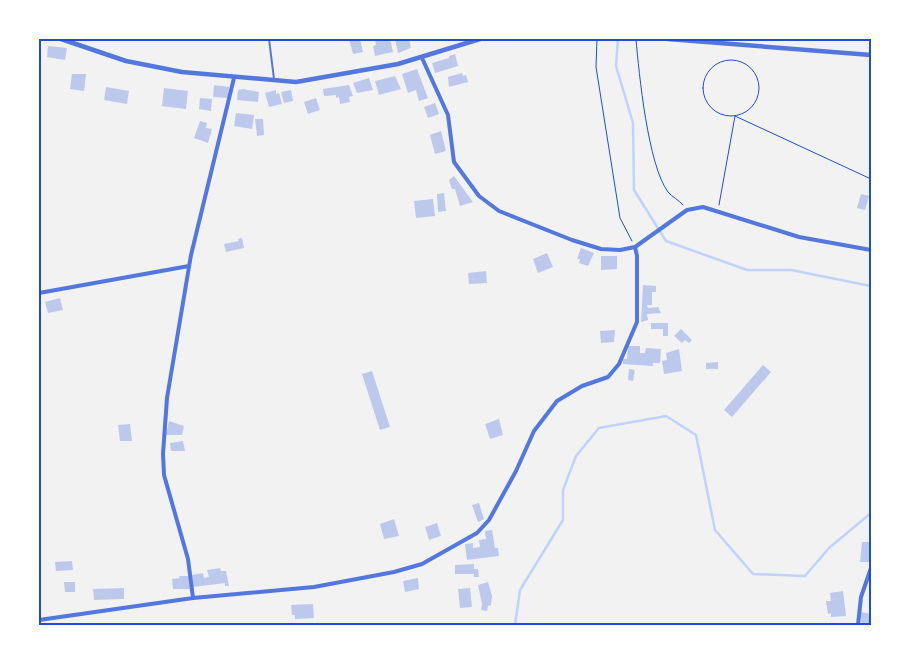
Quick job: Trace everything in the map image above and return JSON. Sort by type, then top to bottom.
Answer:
[{"type":"street","points":[[61,39],[126,61],[182,72],[274,82],[296,82],[398,64],[480,39]]},
{"type":"street","points":[[668,39],[871,54]]},
{"type":"street","points":[[422,58],[448,115],[454,162],[480,196],[499,211],[572,240],[601,249],[620,250],[634,247],[673,218],[688,210],[703,207],[718,210],[799,237],[871,250]]},
{"type":"street","points":[[193,598],[191,573],[164,475],[163,454],[167,398],[189,266],[234,78]]},
{"type":"street","points":[[39,620],[193,598],[314,587],[394,572],[422,564],[477,533],[489,520],[516,471],[534,431],[558,401],[582,386],[608,377],[619,364],[637,322],[637,256],[634,247]]},
{"type":"street","points":[[39,293],[189,266]]},
{"type":"street","points":[[858,625],[862,596],[871,568]]},
{"type":"lane","points":[[269,39],[274,82]]},
{"type":"path","points":[[597,39],[596,67],[620,218],[634,247]]},
{"type":"path","points":[[636,39],[648,130],[658,167],[668,192],[688,210]]},
{"type":"path","points":[[734,116],[749,109],[758,97],[759,82],[752,69],[740,61],[725,60],[712,66],[704,78],[703,93],[709,106],[715,111],[721,115],[734,116],[871,180]]},
{"type":"path","points":[[718,210],[734,116]]},
{"type":"building","points":[[349,39],[360,39],[363,52],[353,54]]},
{"type":"building","points":[[375,39],[390,39],[393,52],[375,56],[373,46],[376,45]]},
{"type":"building","points":[[395,39],[409,39],[411,48],[398,53]]},
{"type":"building","points":[[48,46],[67,48],[65,60],[47,57]]},
{"type":"building","points":[[455,54],[458,66],[435,73],[432,63],[449,58],[449,56]]},
{"type":"building","points":[[417,69],[428,98],[419,101],[416,90],[408,93],[402,74]]},
{"type":"building","points":[[462,73],[463,76],[466,75],[468,82],[449,87],[448,77]]},
{"type":"building","points":[[72,74],[86,74],[84,91],[70,89]]},
{"type":"building","points":[[395,76],[401,89],[379,95],[375,81]]},
{"type":"building","points":[[369,78],[373,90],[357,93],[353,83]]},
{"type":"building","points":[[214,85],[229,87],[228,98],[213,97]]},
{"type":"building","points":[[349,85],[353,96],[349,97],[350,102],[340,104],[339,97],[336,98],[336,95],[324,96],[323,89]]},
{"type":"building","points":[[106,87],[129,91],[127,104],[104,100]]},
{"type":"building","points":[[164,88],[188,91],[186,109],[162,106]]},
{"type":"building","points":[[238,90],[259,92],[258,102],[237,100]]},
{"type":"building","points":[[276,90],[276,94],[279,93],[282,104],[269,107],[265,93]]},
{"type":"building","points":[[291,90],[293,101],[284,103],[281,92]]},
{"type":"building","points":[[200,98],[212,99],[211,111],[199,109]]},
{"type":"building","points":[[316,98],[320,110],[308,114],[304,102]]},
{"type":"building","points":[[435,103],[439,114],[428,118],[424,107]]},
{"type":"building","points":[[236,113],[254,115],[252,129],[234,126]]},
{"type":"building","points":[[255,119],[263,119],[264,135],[257,136]]},
{"type":"building","points":[[200,121],[207,123],[206,128],[212,129],[208,143],[194,138]]},
{"type":"building","points":[[441,131],[446,151],[435,154],[430,135]]},
{"type":"building","points":[[454,176],[473,202],[460,206],[455,189],[452,189],[449,180]]},
{"type":"building","points":[[444,193],[446,211],[438,212],[437,194]]},
{"type":"building","points":[[861,194],[869,196],[865,210],[857,208]]},
{"type":"building","points":[[433,199],[435,216],[416,218],[414,201]]},
{"type":"building","points":[[242,238],[244,248],[226,252],[224,244],[239,241],[238,239]]},
{"type":"building","points":[[581,248],[594,253],[588,266],[579,263],[580,259],[577,259]]},
{"type":"building","points":[[547,253],[553,267],[538,273],[533,259]]},
{"type":"building","points":[[601,256],[617,256],[617,269],[601,270]]},
{"type":"building","points":[[486,271],[487,283],[469,284],[468,273]]},
{"type":"building","points":[[643,285],[656,286],[656,292],[652,292],[652,305],[647,305],[648,308],[658,307],[661,313],[647,314],[648,320],[641,322]]},
{"type":"building","points":[[60,298],[63,310],[48,313],[45,302]]},
{"type":"building","points":[[651,323],[668,323],[668,336],[663,336],[663,329],[651,329]]},
{"type":"building","points":[[681,329],[692,340],[689,343],[685,340],[682,343],[674,336]]},
{"type":"building","points":[[615,330],[614,342],[601,343],[600,331]]},
{"type":"building","points":[[628,346],[640,346],[640,353],[645,353],[646,348],[661,349],[660,363],[653,363],[653,366],[623,364],[623,359],[627,359]]},
{"type":"building","points":[[679,349],[682,371],[664,374],[662,361],[667,360],[666,353]]},
{"type":"building","points":[[718,362],[718,369],[706,369],[706,363]]},
{"type":"building","points":[[763,365],[771,372],[732,417],[724,410]]},
{"type":"building","points":[[629,369],[635,370],[633,381],[628,380]]},
{"type":"building","points":[[372,371],[390,427],[380,430],[362,374]]},
{"type":"building","points":[[499,419],[503,435],[490,439],[485,424]]},
{"type":"building","points":[[169,421],[184,426],[182,435],[166,435]]},
{"type":"building","points":[[130,424],[132,441],[120,441],[118,425]]},
{"type":"building","points":[[183,441],[185,451],[171,451],[170,443]]},
{"type":"building","points":[[479,503],[484,519],[478,522],[472,505]]},
{"type":"building","points":[[394,519],[399,536],[384,539],[380,524]]},
{"type":"building","points":[[437,523],[441,536],[429,540],[425,527]]},
{"type":"building","points":[[492,530],[495,548],[498,548],[499,556],[467,560],[465,544],[473,543],[473,548],[480,547],[479,540],[486,539],[485,531]]},
{"type":"building","points":[[862,542],[871,542],[870,562],[860,562]]},
{"type":"building","points":[[72,561],[73,570],[56,571],[55,562]]},
{"type":"building","points":[[474,564],[474,569],[478,569],[479,577],[474,577],[474,574],[455,574],[455,565]]},
{"type":"building","points":[[220,568],[221,571],[226,571],[229,586],[225,586],[225,583],[193,587],[192,575],[203,573],[204,578],[209,577],[207,570]]},
{"type":"building","points":[[179,576],[189,576],[190,589],[173,589],[172,579],[180,578]]},
{"type":"building","points":[[418,578],[419,589],[405,592],[403,581]]},
{"type":"building","points":[[64,582],[75,582],[75,592],[65,592]]},
{"type":"building","points":[[488,582],[492,596],[491,605],[488,606],[487,611],[481,610],[482,604],[478,585]]},
{"type":"building","points":[[124,588],[124,599],[94,600],[93,589]]},
{"type":"building","points":[[470,588],[472,607],[460,608],[458,589]]},
{"type":"building","points":[[843,591],[846,616],[831,617],[831,613],[828,614],[826,601],[831,601],[830,593]]},
{"type":"building","points":[[313,604],[314,618],[295,619],[295,615],[292,615],[291,605]]},
{"type":"building","points":[[861,612],[871,614],[871,625],[861,625]]},
{"type":"waterway","points":[[618,39],[616,66],[633,123],[634,190],[666,241],[747,270],[791,270],[871,286]]},
{"type":"waterway","points":[[515,625],[520,590],[563,520],[563,490],[576,456],[599,428],[666,416],[696,435],[715,530],[753,574],[805,576],[829,548],[871,513]]}]
